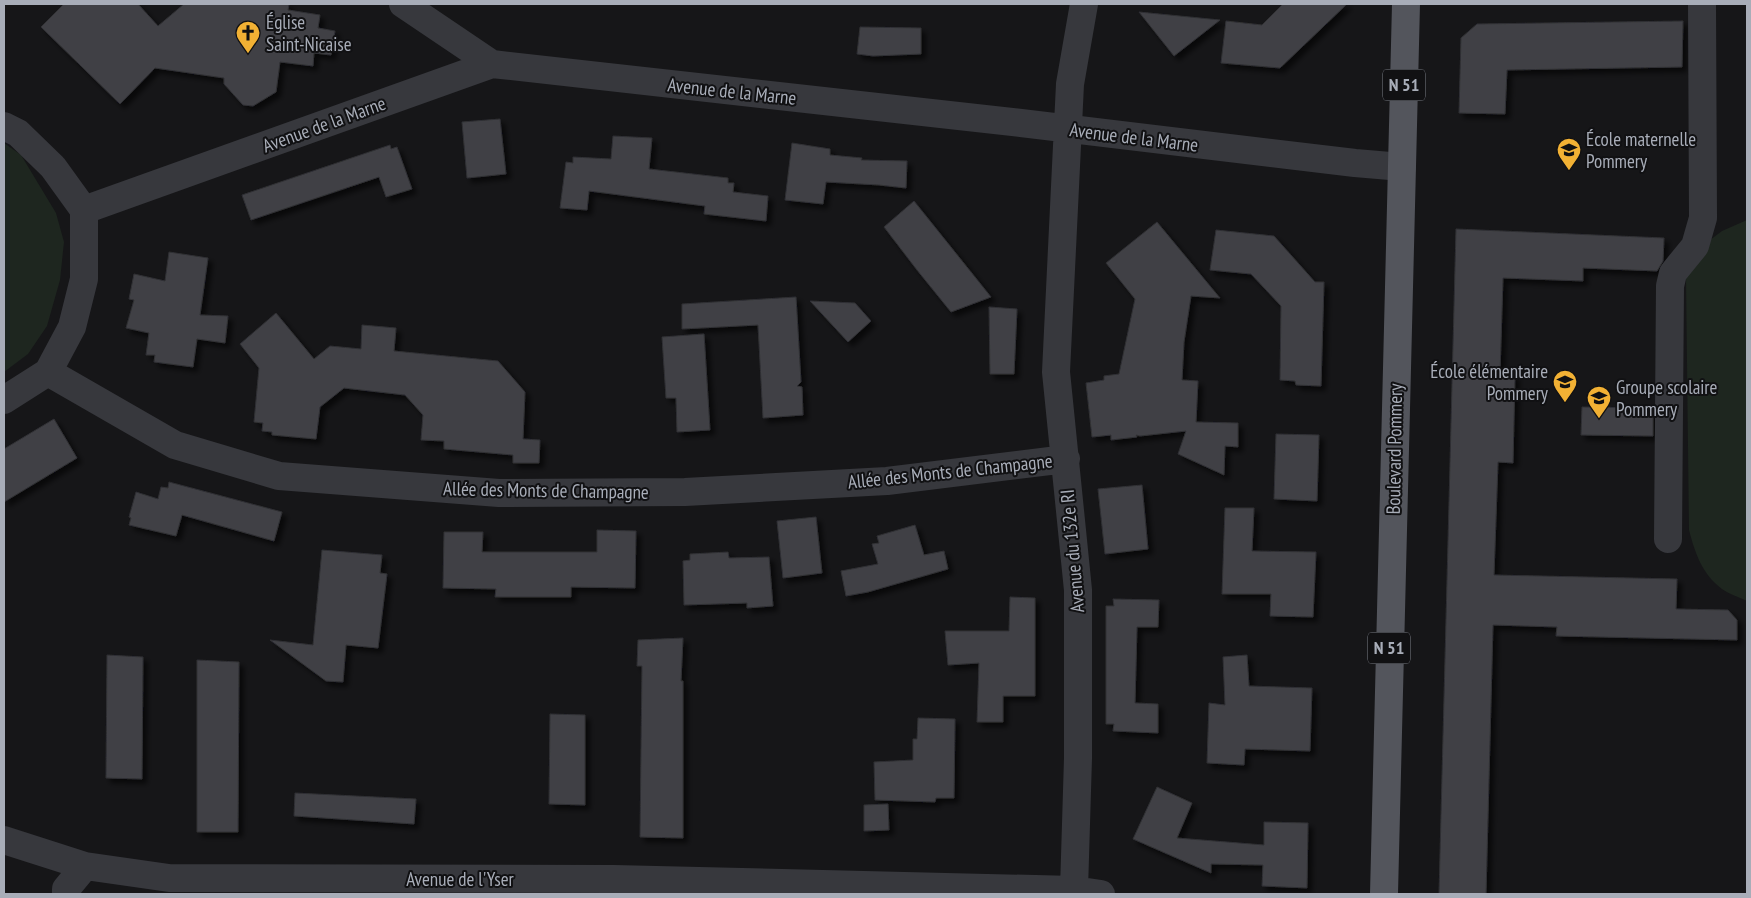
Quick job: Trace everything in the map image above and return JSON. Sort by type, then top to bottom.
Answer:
[{"type":"main road","name":"Boulevard Pommery","points":[[1384,894],[1406,4]]},
{"type":"street","points":[[404,4],[492,64]]},
{"type":"street","name":"Avenue du 132e RI","points":[[1074,890],[1078,758],[1078,590],[1056,372],[1070,84],[1084,4]]},
{"type":"street","points":[[1668,539],[1670,286],[1673,273],[1695,246],[1703,218],[1702,4]]},
{"type":"street","name":"Avenue de la Marne","points":[[84,210],[492,64],[1067,141],[1402,167]]},
{"type":"street","points":[[4,126],[18,133],[53,167],[84,210],[84,279],[72,327],[48,372],[4,400]]},
{"type":"street","name":"Allée des Monts de Champagne","points":[[48,372],[175,444],[279,476],[499,493],[685,492],[887,481],[1066,459]]},
{"type":"street","name":"Avenue de l'Yser","points":[[4,840],[86,866],[168,878],[614,879],[1074,890],[1101,894]]},
{"type":"street","points":[[66,894],[66,889],[86,866]]},
{"type":"shaded area","points":[[4,143],[21,155],[56,213],[64,242],[60,280],[47,326],[28,354],[4,372]]},
{"type":"shaded area","points":[[1747,220],[1747,601],[1725,591],[1709,577],[1697,555],[1689,530],[1686,278],[1702,246],[1722,231]]},
{"type":"building","points":[[64,4],[138,4],[158,26],[184,4],[289,4],[288,10],[320,15],[318,28],[335,31],[331,55],[314,53],[313,66],[280,62],[276,92],[253,106],[243,105],[224,84],[224,78],[155,68],[120,104],[41,27]]},
{"type":"building","points":[[1283,4],[1347,4],[1280,68],[1221,63],[1226,21],[1262,25]]},
{"type":"building","points":[[1139,12],[1220,20],[1174,56]]},
{"type":"building","points":[[1683,21],[1682,67],[1507,70],[1505,114],[1459,113],[1461,38],[1477,24]]},
{"type":"building","points":[[860,27],[921,28],[921,54],[873,56],[857,54]]},
{"type":"building","points":[[500,119],[506,174],[467,178],[462,122]]},
{"type":"building","points":[[613,136],[652,138],[649,169],[728,178],[728,183],[734,183],[733,192],[768,196],[766,221],[704,214],[705,206],[589,191],[587,210],[560,208],[566,162],[573,163],[573,157],[611,159]]},
{"type":"building","points":[[792,143],[830,149],[830,155],[862,158],[861,160],[907,161],[906,188],[826,182],[823,204],[785,200]]},
{"type":"building","points":[[390,145],[391,149],[397,147],[412,189],[386,197],[379,177],[251,220],[242,195]]},
{"type":"building","points":[[914,201],[991,297],[951,312],[917,270],[884,227]]},
{"type":"building","points":[[1157,222],[1220,298],[1191,296],[1184,342],[1182,380],[1198,381],[1196,422],[1238,423],[1238,447],[1225,446],[1224,475],[1178,454],[1186,431],[1136,435],[1137,437],[1111,440],[1111,435],[1092,437],[1086,383],[1104,380],[1104,376],[1119,374],[1135,299],[1106,263]]},
{"type":"building","points":[[1456,229],[1664,238],[1663,261],[1657,271],[1583,268],[1583,281],[1503,278],[1500,374],[1515,375],[1513,463],[1498,462],[1494,575],[1677,579],[1676,609],[1728,610],[1737,620],[1737,640],[1556,636],[1557,627],[1493,625],[1486,894],[1439,894]]},
{"type":"building","points":[[1216,230],[1274,236],[1315,282],[1324,282],[1321,386],[1296,385],[1295,381],[1280,380],[1281,306],[1251,274],[1210,270]]},
{"type":"building","points":[[169,252],[208,258],[200,315],[228,316],[225,343],[197,339],[193,367],[154,362],[155,355],[146,355],[149,333],[126,328],[134,300],[129,299],[134,274],[165,281]]},
{"type":"building","points":[[796,297],[801,382],[797,386],[802,387],[803,415],[763,418],[758,325],[682,329],[682,304]]},
{"type":"building","points":[[810,301],[855,303],[871,321],[848,342]]},
{"type":"building","points":[[989,307],[1017,309],[1014,374],[990,374]]},
{"type":"building","points":[[276,313],[314,359],[330,346],[361,349],[362,325],[396,328],[394,351],[498,361],[525,392],[523,439],[540,440],[539,463],[513,463],[513,455],[444,449],[444,441],[421,440],[423,415],[405,395],[344,388],[320,407],[316,439],[272,435],[272,432],[262,431],[263,423],[254,422],[259,368],[240,344]]},
{"type":"building","points":[[704,334],[710,430],[677,432],[676,398],[666,398],[662,337]]},
{"type":"building","points":[[1582,407],[1653,408],[1653,436],[1581,435]]},
{"type":"building","points":[[54,419],[77,458],[4,502],[4,449]]},
{"type":"building","points":[[1276,434],[1319,435],[1317,501],[1274,499]]},
{"type":"building","points":[[169,482],[282,512],[274,541],[182,515],[176,536],[129,525],[131,518],[129,517],[136,492],[158,499],[161,487],[168,488]]},
{"type":"building","points":[[1142,485],[1148,549],[1105,554],[1098,489]]},
{"type":"building","points":[[1225,508],[1254,508],[1252,551],[1316,552],[1313,617],[1270,616],[1271,594],[1222,594]]},
{"type":"building","points":[[816,517],[822,573],[783,578],[777,521]]},
{"type":"building","points":[[915,525],[924,555],[944,551],[948,569],[868,592],[846,596],[841,571],[878,564],[872,544],[879,543],[877,536]]},
{"type":"building","points":[[597,530],[636,531],[635,588],[571,587],[571,597],[495,597],[496,589],[443,588],[444,532],[483,532],[482,552],[597,552]]},
{"type":"building","points":[[322,550],[382,555],[380,573],[387,574],[378,648],[346,645],[343,682],[326,681],[270,640],[313,645]]},
{"type":"building","points":[[728,552],[729,558],[769,557],[773,606],[747,608],[747,603],[684,605],[683,561],[690,560],[690,554]]},
{"type":"building","points":[[1010,597],[1035,598],[1035,696],[1003,696],[1003,722],[977,722],[979,663],[948,665],[945,631],[1009,631]]},
{"type":"building","points":[[1113,599],[1159,600],[1158,627],[1137,627],[1135,703],[1158,704],[1158,733],[1113,731],[1114,724],[1106,724],[1106,606],[1114,606]]},
{"type":"building","points":[[683,638],[681,681],[683,681],[683,838],[640,837],[642,666],[637,666],[638,640]]},
{"type":"building","points":[[107,655],[143,657],[142,779],[106,778]]},
{"type":"building","points":[[1247,655],[1249,686],[1312,688],[1310,751],[1245,749],[1244,765],[1207,763],[1209,703],[1225,705],[1223,657]]},
{"type":"building","points":[[197,660],[239,662],[238,832],[197,832]]},
{"type":"building","points":[[550,714],[585,715],[585,805],[549,804]]},
{"type":"building","points":[[918,718],[955,719],[954,798],[936,798],[935,802],[875,800],[874,762],[913,760],[913,739],[917,739]]},
{"type":"building","points":[[1157,787],[1192,803],[1177,838],[1264,845],[1264,822],[1308,823],[1307,888],[1262,886],[1263,865],[1211,864],[1211,873],[1133,839]]},
{"type":"building","points":[[295,793],[416,799],[414,824],[294,816]]},
{"type":"building","points":[[888,804],[889,830],[864,831],[864,805]]},
{"type":"place","name":"Église Saint-Nicaise","points":[[248,54]]},
{"type":"place","name":"École maternelle Pommery","points":[[1569,171]]},
{"type":"place","name":"École élémentaire Pommery","points":[[1565,403]]},
{"type":"place","name":"Groupe scolaire Pommery","points":[[1599,419]]}]
